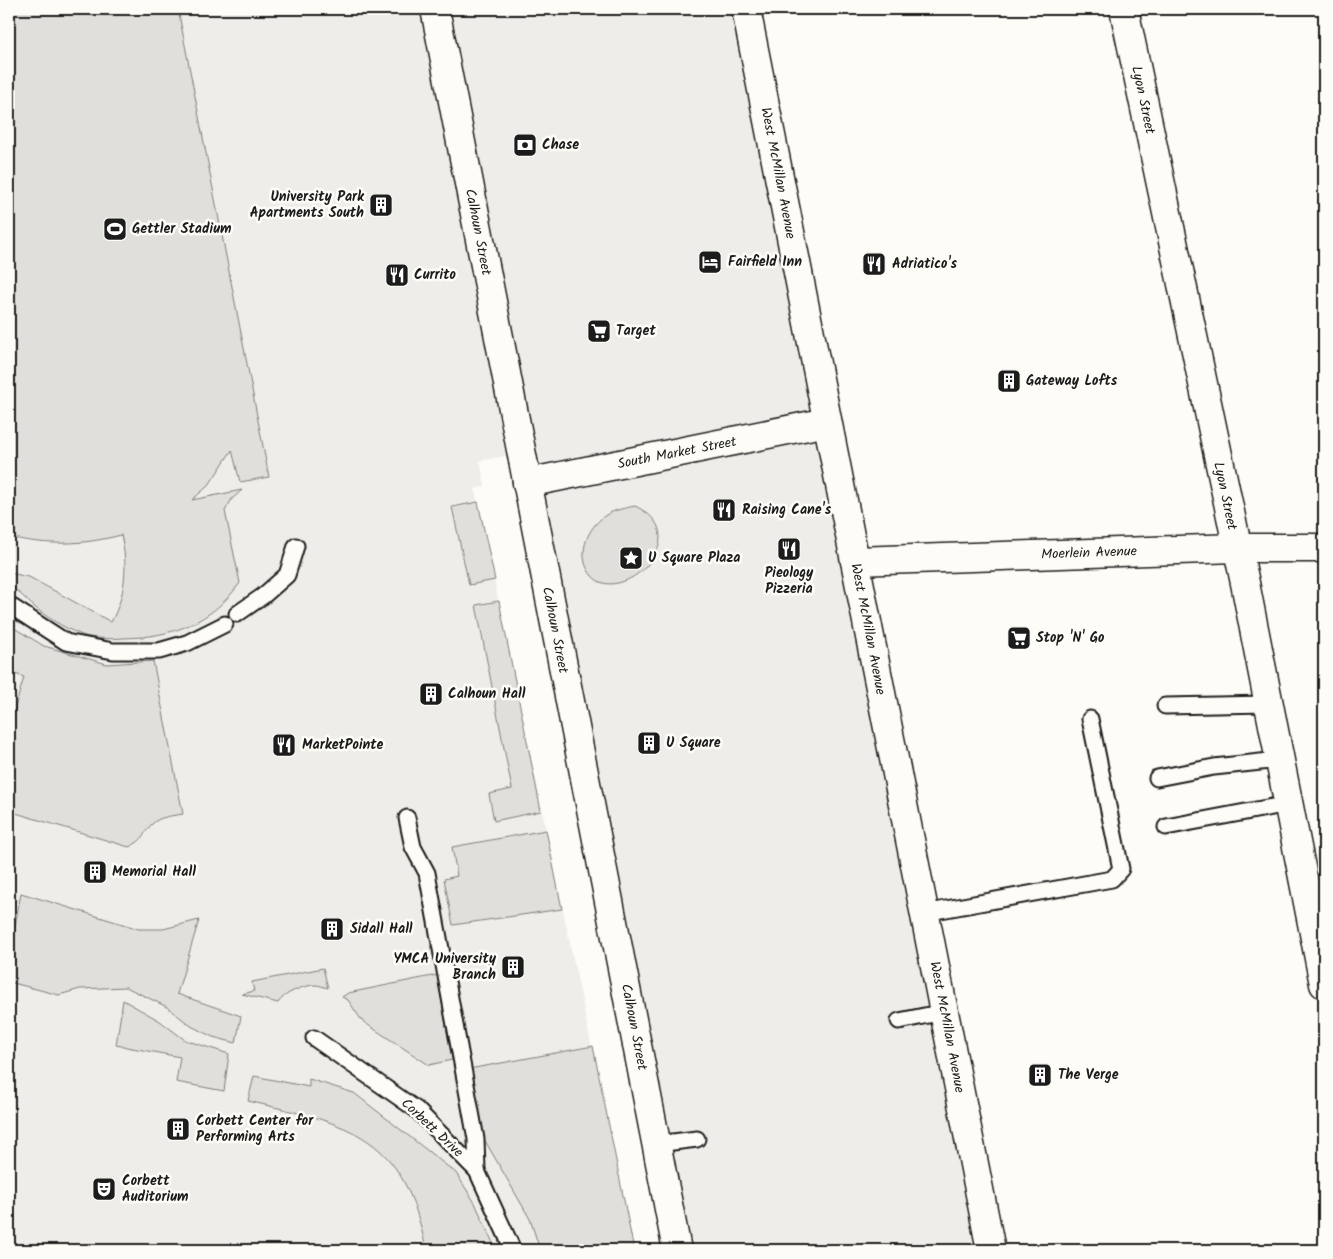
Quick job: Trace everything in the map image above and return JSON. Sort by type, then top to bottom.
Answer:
[{"type":"main road","name":"Calhoun Street","points":[[435,9],[677,1250]]},
{"type":"main road","name":"West McMillan Avenue","points":[[746,9],[991,1250]]},
{"type":"main road","name":"Lyon Street","points":[[1124,9],[1280,760],[1324,984]]},
{"type":"main road","name":"South Market Street","points":[[527,483],[827,422]]},
{"type":"main road","name":"Moerlein Avenue","points":[[855,562],[1236,548],[1324,548]]},
{"type":"lane","points":[[237,614],[263,596],[287,574],[296,546]]},
{"type":"lane","points":[[9,605],[66,642],[113,651],[159,651],[187,643],[225,624]]},
{"type":"lane","points":[[1165,706],[1268,704]]},
{"type":"lane","points":[[924,913],[1112,879],[1121,869],[1090,719]]},
{"type":"lane","points":[[1156,778],[1214,767],[1280,760]]},
{"type":"lane","points":[[1166,827],[1288,804]]},
{"type":"lane","points":[[406,818],[413,847],[427,874],[437,919],[476,1139],[477,1171]]},
{"type":"lane","points":[[899,1021],[944,1012]]},
{"type":"lane","name":"Corbett Drive","points":[[314,1038],[418,1110],[477,1171],[512,1250]]},
{"type":"lane","points":[[657,1144],[697,1139]]},
{"type":"shaded area","points":[[9,9],[746,9],[991,1250],[677,1250],[520,453],[480,461],[485,486],[475,489],[634,1250],[9,1250]]},
{"type":"shaded area","name":"Gettler Stadium","points":[[9,9],[178,9],[269,477],[240,482],[232,450],[209,485],[192,500],[242,490],[232,499],[225,511],[240,583],[229,597],[203,618],[174,631],[142,637],[99,638],[85,636],[49,618],[9,585],[9,569],[10,573],[29,577],[111,622],[123,590],[125,568],[121,535],[93,541],[65,543],[38,542],[9,537]]},
{"type":"shaded area","points":[[478,502],[495,580],[469,585],[452,507]]},
{"type":"shaded area","points":[[635,506],[653,519],[660,534],[658,549],[649,564],[636,575],[621,582],[606,584],[593,577],[585,561],[584,552],[588,535],[606,515],[616,510]]},
{"type":"shaded area","points":[[499,601],[541,811],[494,821],[489,794],[512,789],[476,605]]},
{"type":"shaded area","points":[[9,625],[44,646],[107,664],[153,661],[183,814],[155,821],[141,839],[129,847],[9,811],[9,728],[24,677],[9,672]]},
{"type":"shaded area","points":[[546,830],[562,909],[453,925],[444,879],[457,876],[452,847]]},
{"type":"shaded area","points":[[21,893],[139,929],[163,929],[199,920],[177,994],[241,1016],[236,1043],[213,1037],[191,1026],[167,1007],[126,987],[80,989],[59,995],[9,982],[9,958]]},
{"type":"shaded area","points":[[323,968],[328,988],[311,985],[300,988],[289,993],[278,1003],[242,994],[254,991],[252,982]]},
{"type":"shaded area","points":[[437,975],[452,1060],[429,1065],[362,1021],[348,1000],[342,997],[348,993]]},
{"type":"shaded area","points":[[123,1000],[160,1021],[185,1040],[229,1054],[224,1091],[176,1082],[180,1057],[116,1045]]},
{"type":"shaded area","points":[[593,1046],[634,1250],[540,1250],[530,1219],[484,1139],[469,1069]]},
{"type":"shaded area","points":[[254,1076],[309,1087],[309,1079],[354,1093],[456,1173],[475,1203],[496,1250],[426,1250],[416,1211],[404,1181],[387,1158],[368,1141],[344,1128],[317,1118],[248,1101]]},
{"type":"place","name":"Chase","points":[[525,145]]},
{"type":"place","name":"University Park Apartments South","points":[[381,205]]},
{"type":"place","name":"Gettler Stadium","points":[[115,229]]},
{"type":"place","name":"Fairfield Inn","points":[[710,262]]},
{"type":"place","name":"Adriatico's","points":[[874,264]]},
{"type":"place","name":"Currito","points":[[397,275]]},
{"type":"place","name":"Target","points":[[599,331]]},
{"type":"place","name":"Gateway Lofts","points":[[1009,381]]},
{"type":"place","name":"Raising Cane's","points":[[724,510]]},
{"type":"place","name":"Pieology Pizzeria","points":[[789,549]]},
{"type":"place","name":"U Square Plaza","points":[[631,558]]},
{"type":"place","name":"Stop 'N' Go","points":[[1019,638]]},
{"type":"place","name":"Calhoun Hall","points":[[431,694]]},
{"type":"place","name":"U Square","points":[[649,743]]},
{"type":"place","name":"MarketPointe","points":[[284,745]]},
{"type":"place","name":"Memorial Hall","points":[[95,872]]},
{"type":"place","name":"Sidall Hall","points":[[332,929]]},
{"type":"place","name":"YMCA University Branch","points":[[513,967]]},
{"type":"place","name":"The Verge","points":[[1040,1075]]},
{"type":"place","name":"Corbett Center for Performing Arts","points":[[178,1129]]},
{"type":"place","name":"Corbett Auditorium","points":[[104,1189]]}]
